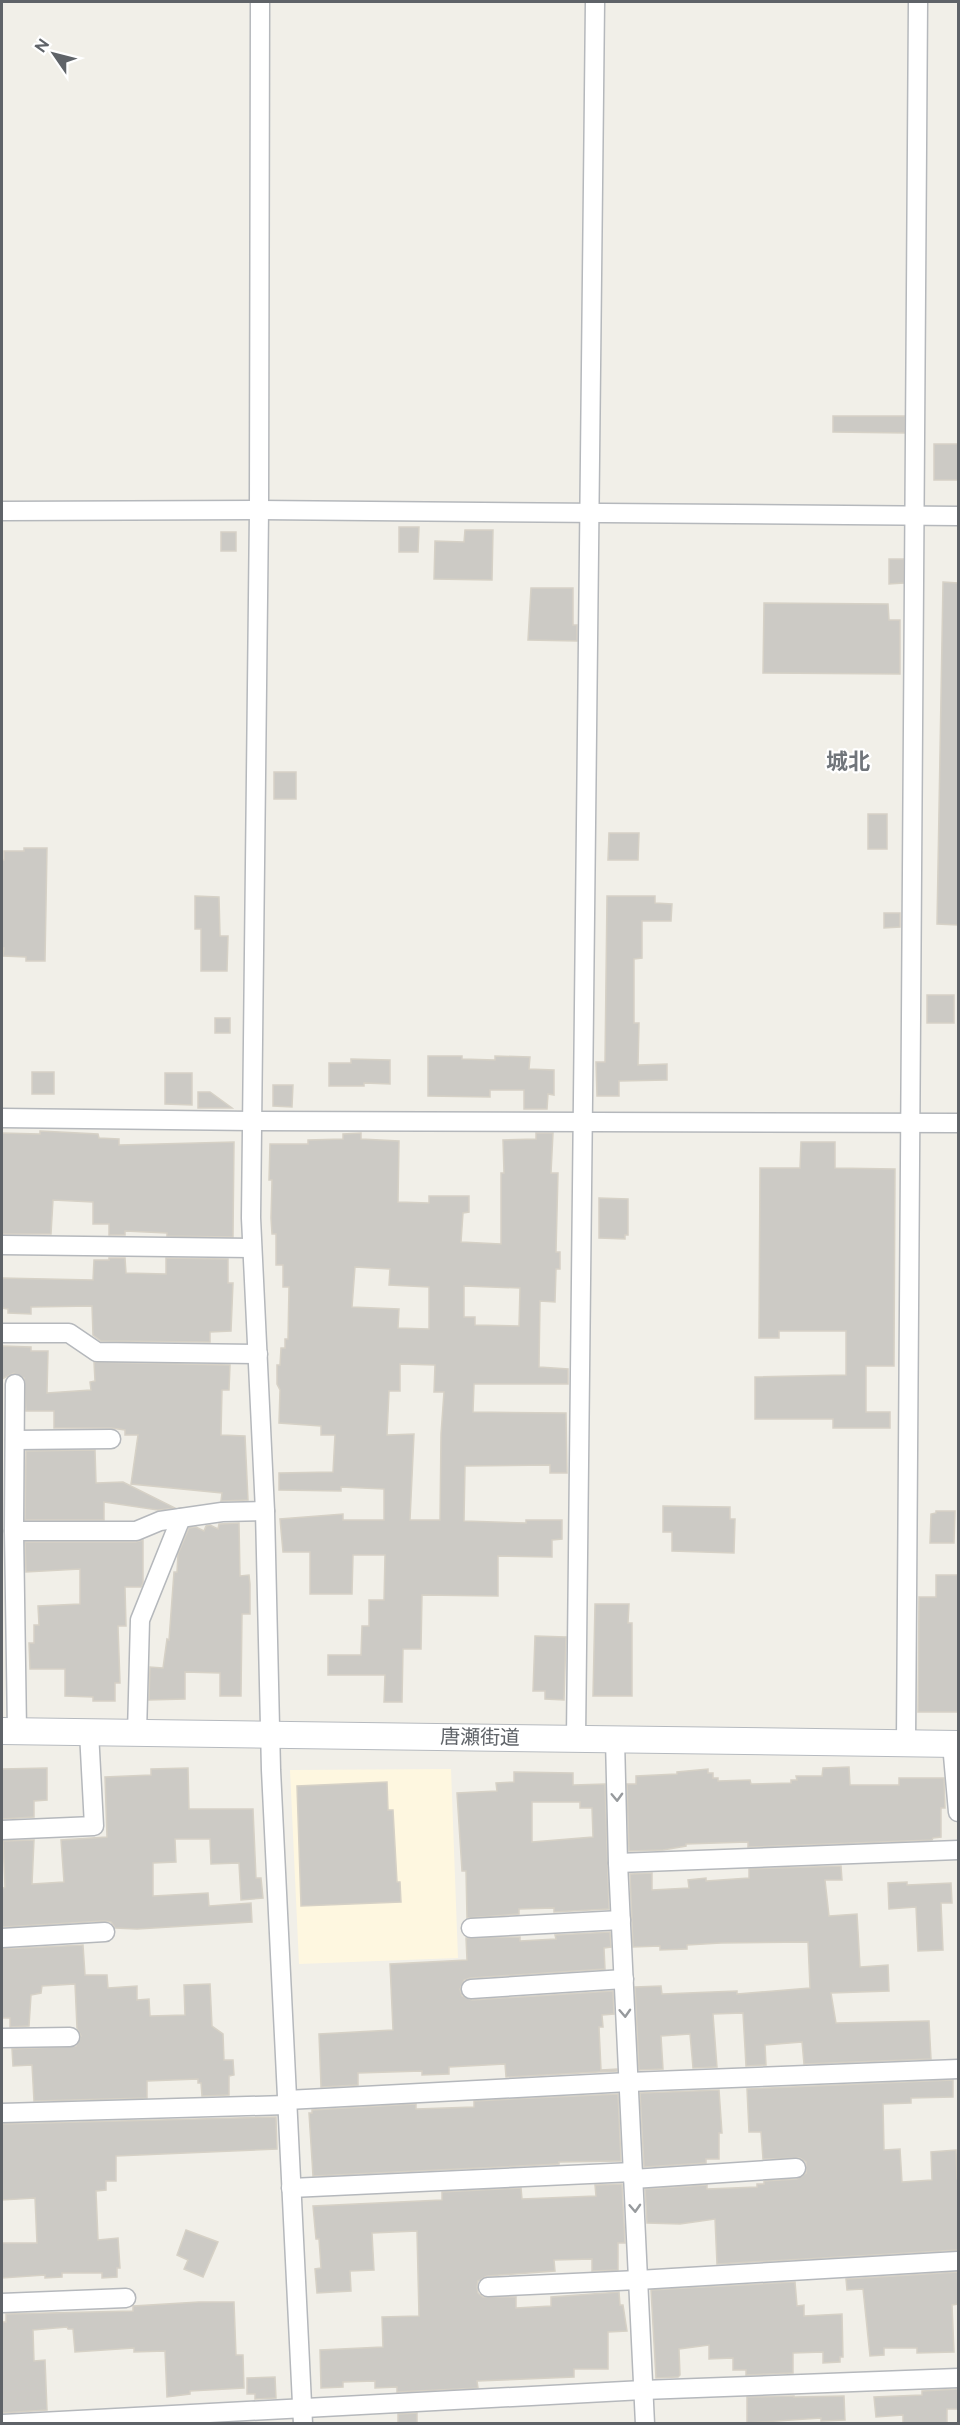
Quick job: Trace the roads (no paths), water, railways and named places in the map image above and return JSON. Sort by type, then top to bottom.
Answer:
[{"type":"street","points":[[260,2],[259,510],[252,1248],[265,1510],[270,1735],[302,2415]]},
{"type":"street","points":[[576,1738],[585,1122],[595,2]]},
{"type":"street","points":[[906,1743],[917,515],[918,2]]},
{"type":"street","points":[[2,511],[259,510],[958,516]]},
{"type":"street","points":[[2,1118],[958,1123]]},
{"type":"street","points":[[2,1245],[252,1248]]},
{"type":"street","points":[[2,1333],[69,1333],[97,1352],[258,1354]]},
{"type":"street","points":[[9,1731],[15,1384]]},
{"type":"street","points":[[15,1440],[111,1439]]},
{"type":"street","points":[[14,1531],[136,1531],[160,1521],[222,1512],[265,1510]]},
{"type":"street","points":[[136,1733],[140,1620],[181,1518]]},
{"type":"street","name":"唐瀬街道","points":[[9,1731],[955,1744]]},
{"type":"street","points":[[2,1830],[94,1826],[89,1732]]},
{"type":"street","points":[[615,1739],[618,1863],[645,2424]]},
{"type":"street","points":[[955,1744],[958,1812]]},
{"type":"street","points":[[618,1863],[958,1850]]},
{"type":"street","points":[[471,1928],[621,1920]]},
{"type":"street","points":[[2,1938],[105,1932]]},
{"type":"street","points":[[471,1989],[624,1979]]},
{"type":"street","points":[[2,2038],[70,2037]]},
{"type":"street","points":[[2,2113],[287,2103],[629,2082],[958,2069]]},
{"type":"street","points":[[291,2188],[796,2168]]},
{"type":"street","points":[[488,2287],[958,2261]]},
{"type":"street","points":[[2,2303],[126,2298]]},
{"type":"street","points":[[3,2424],[302,2415],[643,2390],[958,2378]]},
{"type":"district","name":"城北","points":[[848,761]]}]
